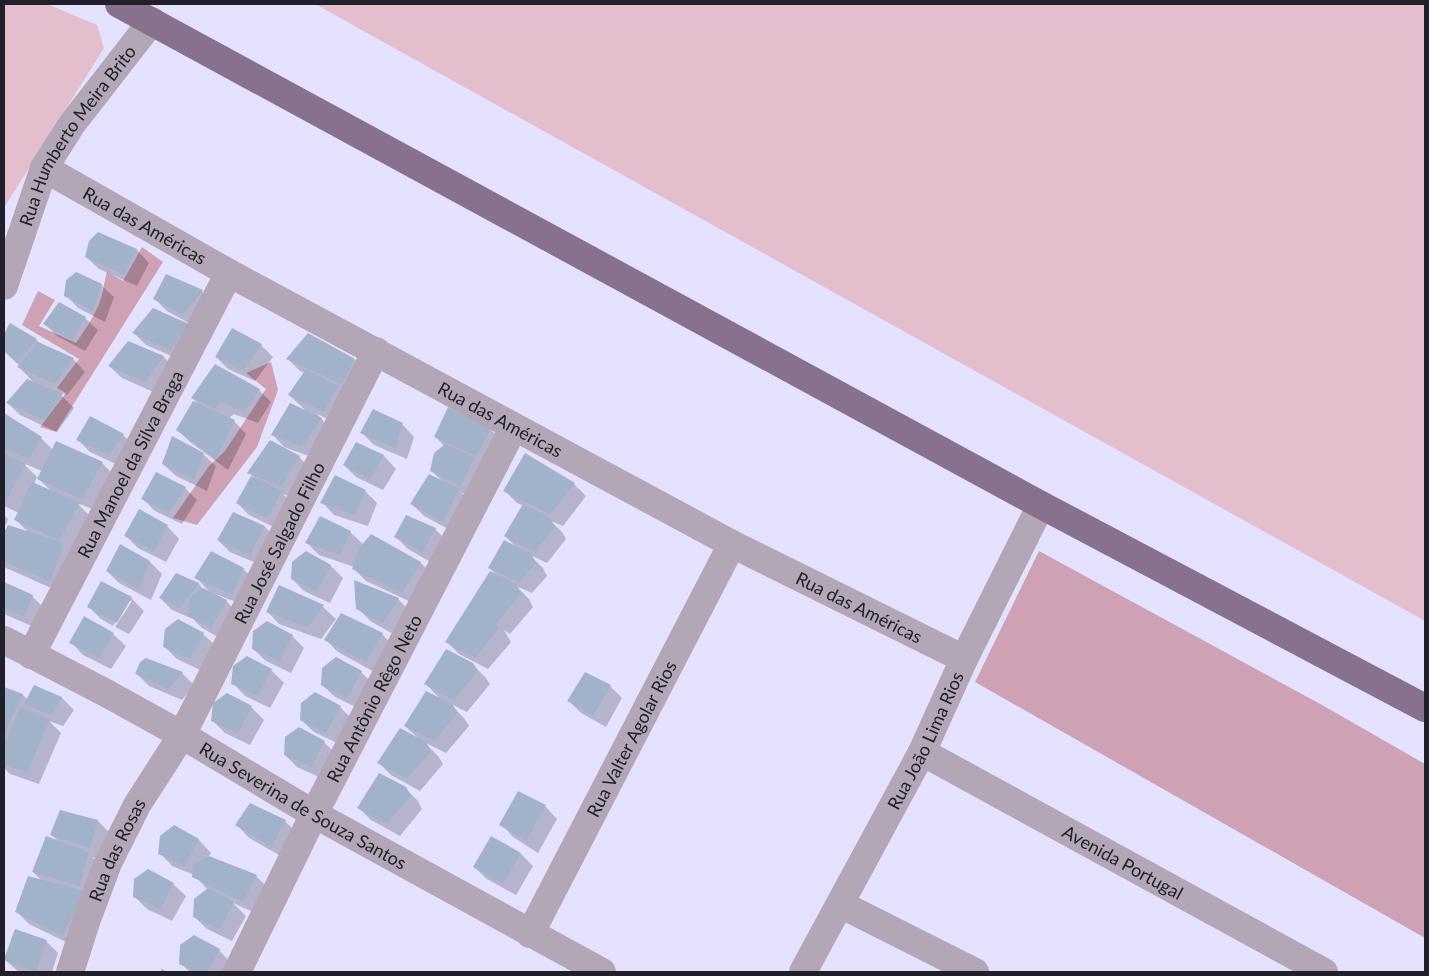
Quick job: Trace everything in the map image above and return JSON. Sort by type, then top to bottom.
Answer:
[{"type":"main road","points":[[119,4],[1041,505],[1425,708]]},
{"type":"street","name":"Rua Humberto Meira Brito","points":[[4,286],[44,168],[72,124],[152,21]]},
{"type":"street","name":"Rua das Américas","points":[[44,168],[229,274],[376,351],[732,544],[964,659]]},
{"type":"street","name":"Rua Manoel da Silva Braga","points":[[31,656],[229,274]]},
{"type":"street","name":"Rua José Salgado Filho","points":[[182,735],[376,351]]},
{"type":"street","name":"Rua Antônio Rêgo Neto","points":[[237,972],[314,814],[514,427]]},
{"type":"street","name":"Rua João Lima Rios","points":[[803,972],[922,752],[964,659],[1041,505]]},
{"type":"street","name":"Rua Valter Agolar Rios","points":[[530,934],[732,544]]},
{"type":"street","name":"Rua Severina de Souza Santos","points":[[4,640],[182,735],[314,814],[602,972]]},
{"type":"street","name":"Rua das Rosas","points":[[70,972],[108,863],[137,805],[182,735]]},
{"type":"street","name":"Avenida Portugal","points":[[922,752],[1324,972]]},
{"type":"street","points":[[840,904],[975,972]]},
{"type":"shaded area","points":[[4,4],[47,4],[97,25],[104,48],[4,208]]},
{"type":"shaded area","points":[[315,4],[1425,4],[1425,621]]},
{"type":"shaded area","points":[[142,247],[163,262],[56,432],[40,427],[66,393],[57,388],[79,359],[22,325],[38,291],[55,300],[39,326],[76,343],[99,305],[107,272],[123,281]]},
{"type":"shaded area","points":[[271,362],[278,390],[257,447],[197,525],[173,518],[209,466],[225,451],[266,389],[246,373]]},
{"type":"shaded area","points":[[1039,551],[1322,705],[1425,764],[1425,938],[975,682]]},
{"type":"building","points":[[98,232],[137,249],[124,275],[85,257],[89,241]]},
{"type":"building","points":[[76,272],[102,284],[93,311],[64,296],[66,280]]},
{"type":"building","points":[[166,274],[203,290],[183,315],[153,299]]},
{"type":"building","points":[[59,302],[86,317],[72,340],[43,324]]},
{"type":"building","points":[[153,308],[189,324],[170,350],[132,333]]},
{"type":"building","points":[[10,323],[37,339],[17,363],[4,351],[4,334]]},
{"type":"building","points":[[232,328],[262,344],[243,370],[215,357]]},
{"type":"building","points":[[308,333],[355,359],[342,384],[286,359]]},
{"type":"building","points":[[128,341],[164,356],[145,382],[108,366]]},
{"type":"building","points":[[38,342],[74,358],[55,384],[17,367]]},
{"type":"building","points":[[215,364],[260,389],[245,412],[222,402],[215,408],[191,398]]},
{"type":"building","points":[[306,369],[338,386],[324,412],[288,395]]},
{"type":"building","points":[[27,379],[63,394],[44,420],[6,403]]},
{"type":"building","points":[[193,401],[235,420],[216,459],[176,430]]},
{"type":"building","points":[[290,403],[322,418],[302,446],[271,435]]},
{"type":"building","points":[[448,407],[491,428],[476,456],[434,437]]},
{"type":"building","points":[[373,409],[403,423],[395,448],[360,433]]},
{"type":"building","points":[[4,413],[42,437],[29,459],[4,448]]},
{"type":"building","points":[[90,416],[124,434],[109,455],[76,440]]},
{"type":"building","points":[[172,436],[204,453],[194,479],[162,464]]},
{"type":"building","points":[[270,440],[300,456],[281,486],[247,473]]},
{"type":"building","points":[[56,441],[103,462],[82,499],[37,479]]},
{"type":"building","points":[[356,442],[384,455],[370,479],[343,465]]},
{"type":"building","points":[[445,444],[475,457],[460,486],[430,471],[434,453]]},
{"type":"building","points":[[525,453],[575,483],[550,514],[503,491]]},
{"type":"building","points":[[4,454],[26,464],[6,501],[4,500]]},
{"type":"building","points":[[156,472],[186,487],[169,513],[141,499]]},
{"type":"building","points":[[429,474],[459,489],[443,522],[410,504]]},
{"type":"building","points":[[335,475],[366,490],[355,515],[320,503]]},
{"type":"building","points":[[251,476],[282,491],[267,518],[236,503]]},
{"type":"building","points":[[32,482],[80,503],[59,540],[14,520]]},
{"type":"building","points":[[523,504],[550,518],[555,527],[535,552],[504,536]]},
{"type":"building","points":[[139,509],[168,525],[154,551],[124,536]]},
{"type":"building","points":[[233,512],[265,526],[250,555],[217,540]]},
{"type":"building","points":[[406,515],[436,528],[422,552],[394,537]]},
{"type":"building","points":[[320,516],[351,531],[340,555],[305,543]]},
{"type":"building","points":[[8,525],[64,543],[50,582],[4,561],[4,532]]},
{"type":"building","points":[[371,534],[421,562],[402,593],[352,569],[360,547]]},
{"type":"building","points":[[504,540],[531,554],[536,563],[519,582],[488,568]]},
{"type":"building","points":[[120,544],[150,561],[139,589],[106,571]]},
{"type":"building","points":[[211,551],[244,568],[232,594],[194,578]]},
{"type":"building","points":[[306,551],[331,565],[317,592],[291,579],[292,562]]},
{"type":"building","points":[[490,571],[517,585],[521,594],[497,622],[494,620],[499,629],[475,658],[445,642]]},
{"type":"building","points":[[176,573],[199,583],[180,608],[159,598]]},
{"type":"building","points":[[354,580],[399,598],[383,623],[356,609]]},
{"type":"building","points":[[101,581],[132,597],[117,623],[87,607]]},
{"type":"building","points":[[4,582],[33,595],[24,617],[4,608]]},
{"type":"building","points":[[279,585],[324,605],[308,627],[266,612]]},
{"type":"building","points":[[203,588],[227,600],[211,628],[188,616],[189,598]]},
{"type":"building","points":[[341,613],[383,633],[366,662],[324,640]]},
{"type":"building","points":[[84,616],[114,633],[99,658],[69,643]]},
{"type":"building","points":[[178,619],[204,633],[190,659],[163,647],[165,629]]},
{"type":"building","points":[[267,621],[293,635],[279,661],[252,649],[253,631]]},
{"type":"building","points":[[446,649],[473,663],[478,671],[454,700],[424,684]]},
{"type":"building","points":[[247,656],[272,669],[258,696],[231,684],[233,666]]},
{"type":"building","points":[[336,657],[362,671],[347,698],[321,685],[322,668]]},
{"type":"building","points":[[146,658],[183,672],[169,689],[135,674],[140,662]]},
{"type":"building","points":[[585,672],[611,685],[593,716],[567,701]]},
{"type":"building","points":[[34,685],[62,697],[51,715],[24,704]]},
{"type":"building","points":[[4,687],[23,694],[4,734]]},
{"type":"building","points":[[426,691],[452,704],[458,713],[434,741],[404,726]]},
{"type":"building","points":[[315,692],[341,706],[326,733],[300,720],[301,703]]},
{"type":"building","points":[[227,693],[252,706],[238,733],[211,721],[213,703]]},
{"type":"building","points":[[20,707],[50,720],[27,772],[4,764],[4,744]]},
{"type":"building","points":[[299,727],[325,741],[311,767],[284,755],[285,737]]},
{"type":"building","points":[[400,728],[426,742],[431,751],[407,779],[377,763]]},
{"type":"building","points":[[379,773],[406,787],[411,796],[387,824],[357,808]]},
{"type":"building","points":[[518,791],[546,805],[526,841],[499,825]]},
{"type":"building","points":[[250,803],[286,820],[271,847],[235,825]]},
{"type":"building","points":[[60,810],[98,820],[90,848],[50,835]]},
{"type":"building","points":[[174,825],[199,839],[185,866],[158,854],[160,836]]},
{"type":"building","points":[[46,836],[89,852],[80,886],[32,872]]},
{"type":"building","points":[[491,836],[521,853],[503,884],[473,867]]},
{"type":"building","points":[[209,856],[257,875],[243,902],[192,877],[194,864]]},
{"type":"building","points":[[148,869],[174,883],[160,909],[133,897],[134,879]]},
{"type":"building","points":[[28,876],[84,891],[63,936],[15,912]]},
{"type":"building","points":[[208,888],[234,902],[220,929],[193,917],[194,899]]},
{"type":"building","points":[[15,929],[47,940],[36,972],[4,960]]},
{"type":"building","points":[[194,935],[220,949],[207,972],[198,972],[179,964],[180,945]]}]
